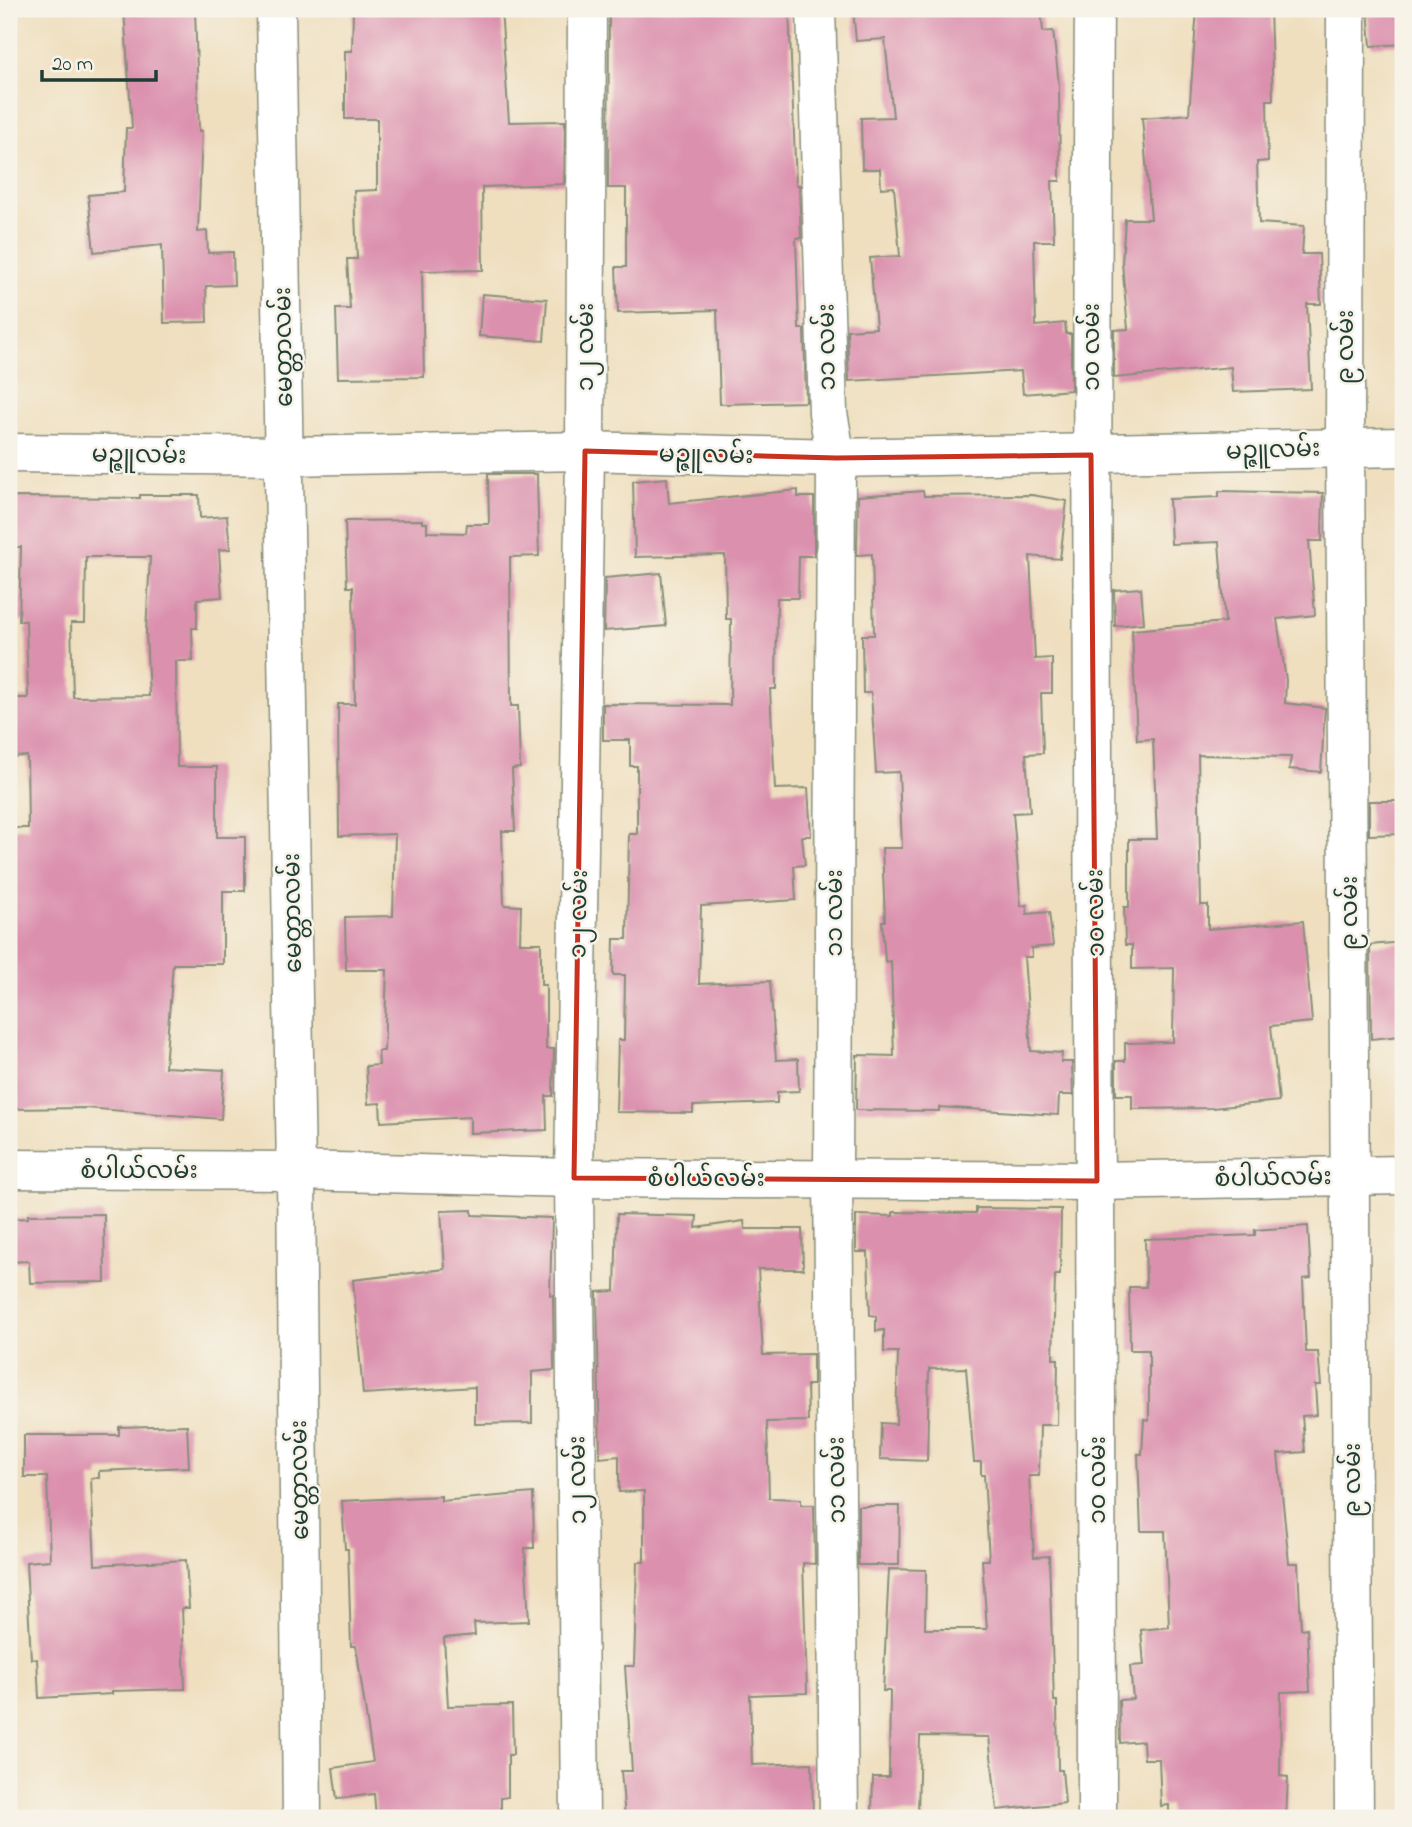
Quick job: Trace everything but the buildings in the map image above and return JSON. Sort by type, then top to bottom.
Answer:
[{"type":"street","name":"မေတ္တာလမ်း","points":[[276,9],[296,1171],[302,1818]]},
{"type":"street","name":"၁၂ လမ်း","points":[[580,1818],[574,1178],[585,451],[587,9]]},
{"type":"street","name":"၁၁ လမ်း","points":[[816,9],[828,414],[836,458],[833,1177],[839,1818]]},
{"type":"street","name":"၁၀ လမ်း","points":[[1094,9],[1091,455],[1097,1181],[1097,1818]]},
{"type":"street","name":"၉ လမ်း","points":[[1346,9],[1345,447],[1354,1818]]},
{"type":"street","name":"မဉ္ဇူလမ်း","points":[[9,453],[285,456],[585,451],[836,458],[1403,447]]},
{"type":"street","name":"စံပါယ်လမ်း","points":[[9,1169],[296,1171],[574,1178],[833,1177],[1097,1181],[1403,1175]]},
{"type":"highlighted area","points":[[585,451],[836,458],[1091,455],[1097,1181],[574,1178]]}]
